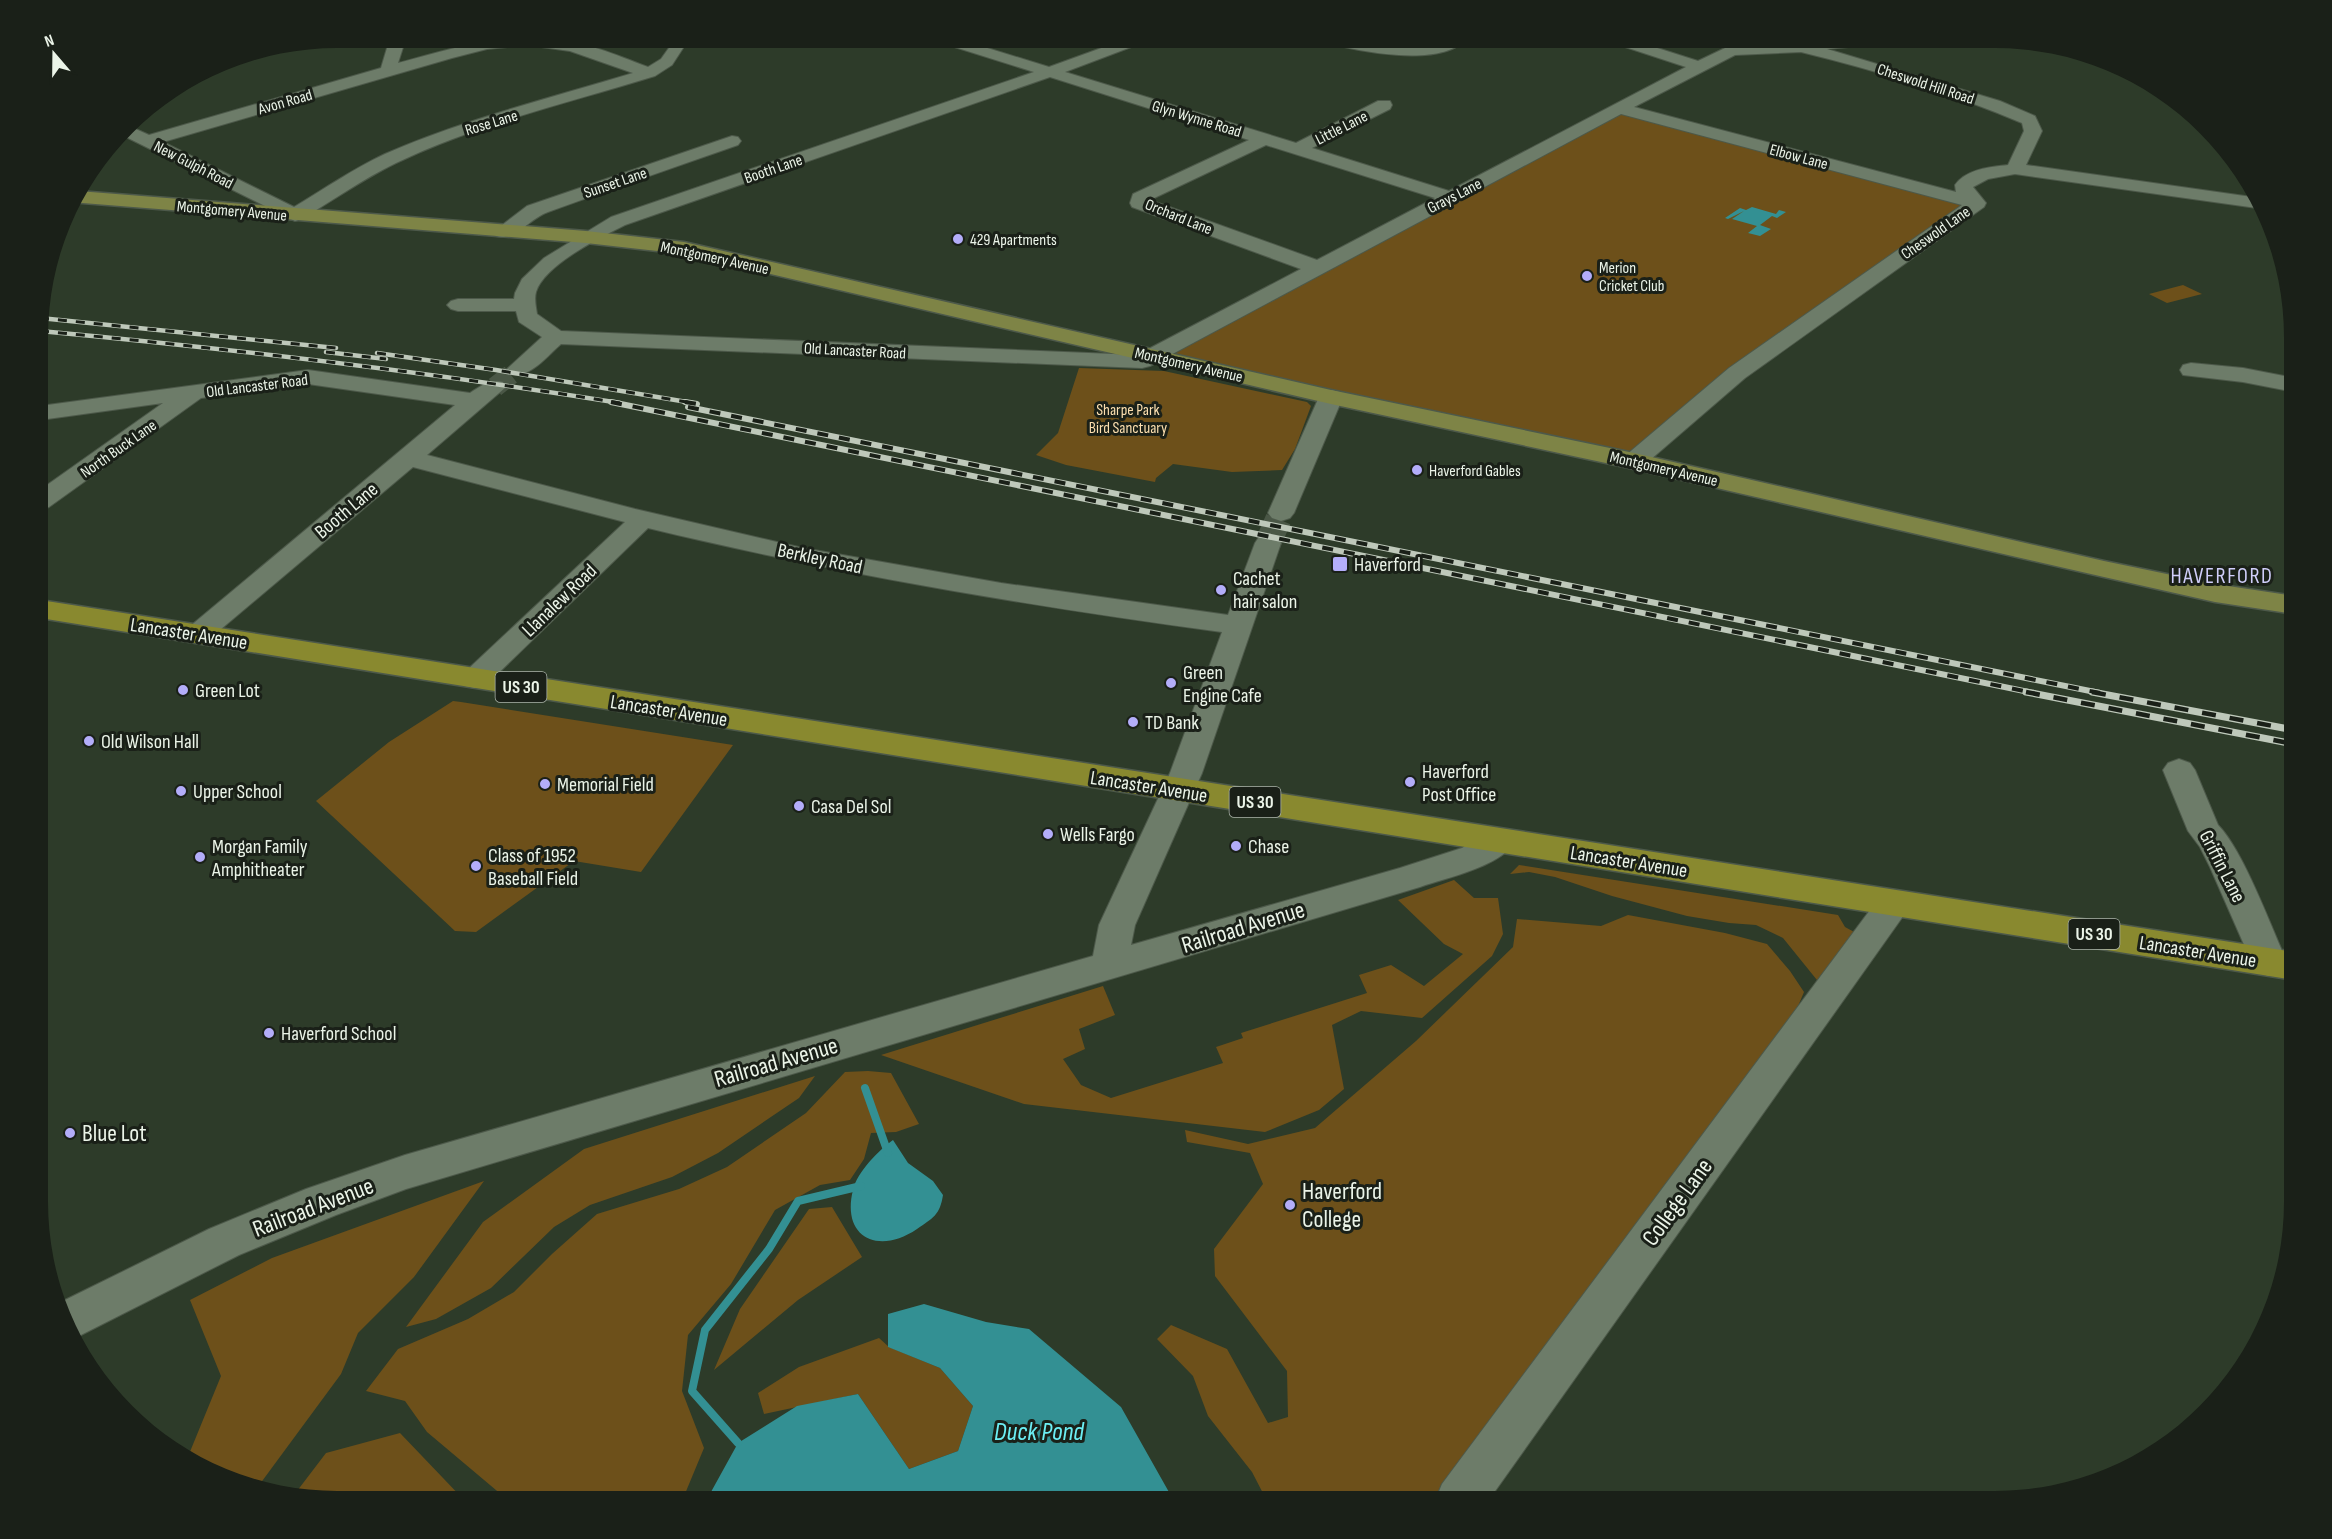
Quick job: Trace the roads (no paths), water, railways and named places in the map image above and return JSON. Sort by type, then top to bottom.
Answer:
[{"type":"highway","name":"Lancaster Avenue","points":[[48,610],[2281,964]]},
{"type":"main road","name":"Montgomery Avenue","points":[[84,198],[586,237],[684,249],[1331,397],[1634,461],[2204,591],[2284,603]]},
{"type":"street","points":[[388,71],[395,48]]},
{"type":"street","name":"Avon Road","points":[[147,141],[388,71],[478,48]]},
{"type":"street","name":"Avon Road","points":[[579,48],[649,73]]},
{"type":"street","name":"Rose Lane","points":[[295,215],[351,180],[404,152],[452,134],[649,73],[667,62],[675,48]]},
{"type":"street","name":"Glyn Wynne Road","points":[[973,48],[1450,197]]},
{"type":"street","name":"Booth Lane","points":[[526,305],[525,292],[533,280],[570,248],[586,237],[628,218],[953,107],[1114,48]]},
{"type":"street","points":[[1376,48],[1397,50],[1423,48]]},
{"type":"street","points":[[1643,48],[1699,66]]},
{"type":"street","name":"Grays Lane","points":[[1154,356],[1167,346],[1316,267],[1737,48]]},
{"type":"street","name":"Cheswold Hill Road","points":[[1733,50],[1778,48]]},
{"type":"street","name":"Cheswold Hill Road","points":[[1805,48],[1849,59],[1994,105],[2029,120],[2033,131],[2015,168]]},
{"type":"street","name":"Little Lane","points":[[1298,149],[1384,105]]},
{"type":"street","name":"Elbow Lane","points":[[1621,109],[1977,203]]},
{"type":"street","name":"New Gulph Road","points":[[133,133],[295,215]]},
{"type":"street","name":"Orchard Lane","points":[[1265,139],[1140,198],[1139,202],[1316,267]]},
{"type":"street","name":"Sunset Lane","points":[[503,232],[534,210],[732,141]]},
{"type":"street","name":"Cheswold Lane","points":[[1634,461],[1737,373],[1977,203],[1965,192],[1964,185],[1983,174],[2015,168],[2251,202]]},
{"type":"street","points":[[458,305],[526,305],[527,317],[556,338],[518,369]]},
{"type":"street","name":"Old Lancaster Road","points":[[556,338],[1125,362],[1142,361],[1154,356]]},
{"type":"street","points":[[2191,370],[2243,375],[2284,383]]},
{"type":"street","name":"Old Lancaster Road","points":[[48,412],[308,377],[474,401]]},
{"type":"street","name":"Booth Lane","points":[[198,634],[474,401],[495,387]]},
{"type":"street","name":"North Buck Lane","points":[[48,496],[195,392]]},
{"type":"street","points":[[1281,513],[1331,397]]},
{"type":"street","name":"Berkley Road","points":[[409,458],[642,520],[859,567],[1031,597],[1237,625]]},
{"type":"street","name":"Llanalew Road","points":[[475,679],[642,520]]},
{"type":"street","points":[[1109,967],[1117,925],[1186,773],[1268,543]]},
{"type":"street","name":"Griffin Lane","points":[[2179,770],[2205,831],[2213,840],[2281,964]]},
{"type":"street","name":"Railroad Avenue","points":[[72,1318],[234,1238],[321,1202],[405,1172],[790,1057],[1109,967],[1408,878],[1474,856],[1499,841]]},
{"type":"street","name":"College Lane","points":[[1466,1491],[1894,903]]},
{"type":"water","points":[[1752,207],[1776,214],[1779,210],[1786,212],[1777,218],[1772,216],[1760,225],[1771,229],[1760,236],[1748,233],[1757,226],[1732,219],[1744,211],[1728,219],[1725,218],[1740,208],[1746,210]]},
{"type":"water","points":[[893,1140],[908,1163],[933,1181],[943,1195],[942,1202],[938,1212],[917,1229],[903,1237],[889,1241],[877,1241],[866,1237],[858,1230],[853,1220],[851,1207],[853,1190],[859,1176],[875,1155]]},
{"type":"water","name":"Duck Pond","points":[[924,1304],[986,1322],[1029,1329],[1121,1407],[1168,1491],[712,1491],[738,1443],[797,1406],[858,1394],[909,1469],[958,1451],[973,1406],[940,1368],[888,1347],[888,1314]]},
{"type":"waterway","points":[[865,1088],[888,1153]]},
{"type":"waterway","points":[[738,1443],[692,1391],[705,1330],[769,1249],[798,1201],[861,1186]]},
{"type":"tunnel","points":[[495,387],[518,369]]},
{"type":"tunnel","points":[[1268,543],[1281,513]]},
{"type":"railway","points":[[49,319],[336,348]]},
{"type":"railway","points":[[48,332],[330,362],[620,403]]},
{"type":"railway","points":[[326,352],[386,359]]},
{"type":"railway","points":[[377,353],[496,370],[693,403]]},
{"type":"railway","points":[[611,402],[2034,693]]},
{"type":"railway","points":[[685,402],[697,404]]},
{"type":"railway","points":[[688,407],[2100,693]]},
{"type":"railway","points":[[2026,692],[2284,742]]},
{"type":"railway","points":[[2092,692],[2284,728]]},
{"type":"place","name":"429 Apartments","points":[[958,239]]},
{"type":"place","name":"Merion Cricket Club","points":[[1587,276]]},
{"type":"place","name":"Haverford Gables","points":[[1417,470]]},
{"type":"place","name":"Haverford","points":[[1340,564]]},
{"type":"place","name":"Cachet hair salon","points":[[1221,590]]},
{"type":"place","name":"Green Engine Cafe","points":[[1171,683]]},
{"type":"place","name":"Green Lot","points":[[183,690]]},
{"type":"place","name":"TD Bank","points":[[1133,722]]},
{"type":"place","name":"Old Wilson Hall","points":[[89,741]]},
{"type":"place","name":"Haverford Post Office","points":[[1410,782]]},
{"type":"place","name":"Memorial Field","points":[[545,784]]},
{"type":"place","name":"Upper School","points":[[181,791]]},
{"type":"place","name":"Casa Del Sol","points":[[799,806]]},
{"type":"place","name":"Wells Fargo","points":[[1048,834]]},
{"type":"place","name":"Chase","points":[[1236,846]]},
{"type":"place","name":"Morgan Family Amphitheater","points":[[200,857]]},
{"type":"place","name":"Class of 1952 Baseball Field","points":[[476,866]]},
{"type":"place","name":"Haverford School","points":[[269,1033]]},
{"type":"place","name":"Blue Lot","points":[[70,1133]]},
{"type":"place","name":"Haverford College","points":[[1290,1205]]},
{"type":"district","name":"HAVERFORD","points":[[2222,575]]},
{"type":"park label","name":"Sharpe Park Bird Sanctuary","points":[[1128,418]]}]
